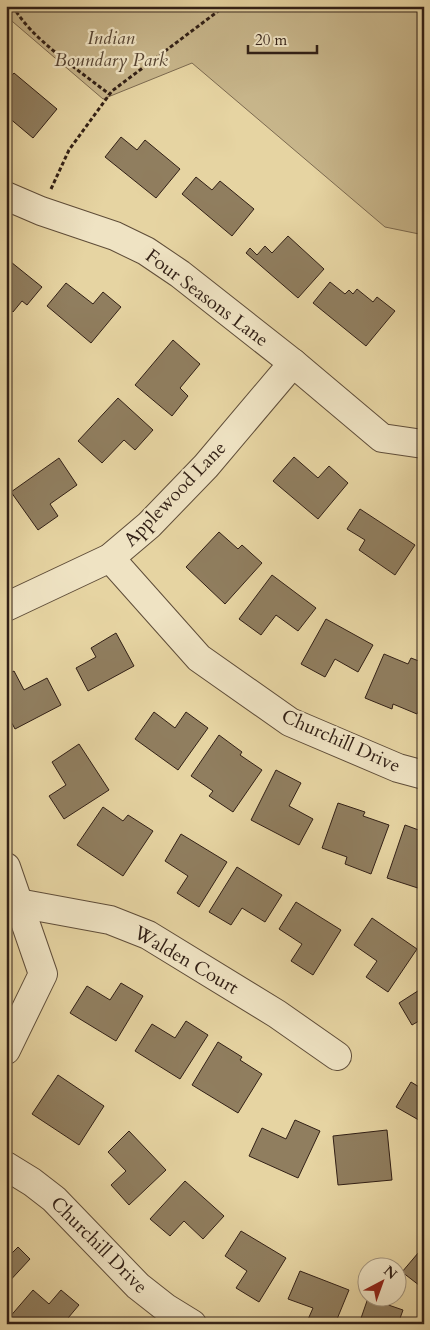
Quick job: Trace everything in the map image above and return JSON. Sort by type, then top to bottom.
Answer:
[{"type":"street","name":"Four Seasons Lane","points":[[6,196],[41,211],[115,236],[146,251],[180,274],[293,363],[382,438],[424,444]]},
{"type":"street","name":"Applewood Lane","points":[[6,607],[110,558],[149,525],[181,494],[293,363]]},
{"type":"street","name":"Churchill Drive","points":[[110,558],[199,658],[282,716],[398,768],[424,774]]},
{"type":"street","points":[[6,867],[43,974],[6,1050]]},
{"type":"street","name":"Walden Court","points":[[18,903],[110,920],[148,934],[277,1014],[337,1056]]},
{"type":"street","name":"Churchill Drive","points":[[6,1166],[32,1182],[54,1199],[138,1286],[166,1308],[192,1324]]},
{"type":"path","points":[[13,6],[19,18],[60,55],[109,94]]},
{"type":"path","points":[[41,211],[68,150],[109,94],[225,6]]},
{"type":"green space","name":"Indian Boundary Park","points":[[6,6],[424,6],[424,235],[385,227],[192,63],[103,99],[6,16]]},
{"type":"building","points":[[14,73],[57,109],[33,138],[8,117],[6,119],[6,82]]},
{"type":"building","points":[[121,137],[137,150],[145,140],[180,169],[156,198],[105,157]]},
{"type":"building","points":[[196,177],[212,190],[220,181],[254,209],[232,236],[182,194]]},
{"type":"building","points":[[288,236],[324,269],[298,298],[246,253],[250,248],[257,255],[265,246],[272,253]]},
{"type":"building","points":[[6,258],[42,287],[27,305],[22,301],[13,312],[6,306]]},
{"type":"building","points":[[330,282],[345,294],[349,290],[353,294],[357,289],[373,302],[377,297],[395,311],[366,346],[313,303]]},
{"type":"building","points":[[66,283],[93,304],[103,292],[121,307],[91,343],[47,306]]},
{"type":"building","points":[[173,340],[200,364],[180,388],[188,396],[172,416],[135,385]]},
{"type":"building","points":[[118,398],[153,430],[135,450],[124,440],[102,463],[78,441]]},
{"type":"building","points":[[294,457],[318,478],[329,466],[348,483],[318,519],[273,481]]},
{"type":"building","points":[[59,458],[77,485],[50,504],[58,516],[38,530],[11,492]]},
{"type":"building","points":[[360,509],[415,545],[395,575],[359,550],[365,540],[347,529]]},
{"type":"building","points":[[219,532],[238,549],[242,545],[262,563],[225,604],[186,567]]},
{"type":"building","points":[[272,575],[316,608],[298,631],[276,615],[261,635],[239,619]]},
{"type":"building","points":[[326,619],[373,645],[358,672],[335,659],[325,677],[301,664]]},
{"type":"building","points":[[116,633],[134,666],[88,691],[76,668],[96,657],[91,648]]},
{"type":"building","points":[[384,654],[408,664],[411,658],[424,663],[424,699],[417,714],[393,704],[392,709],[365,698]]},
{"type":"building","points":[[14,671],[24,690],[47,678],[61,705],[15,729],[6,712],[6,675]]},
{"type":"building","points":[[154,712],[175,728],[186,712],[208,728],[178,770],[135,739]]},
{"type":"building","points":[[219,735],[242,752],[240,755],[262,770],[233,812],[209,796],[213,791],[191,776]]},
{"type":"building","points":[[79,744],[109,790],[64,819],[49,796],[66,785],[52,762]]},
{"type":"building","points":[[276,770],[301,783],[289,806],[313,819],[299,845],[251,820]]},
{"type":"building","points":[[338,803],[365,812],[363,816],[389,825],[371,874],[345,864],[347,857],[322,848]]},
{"type":"building","points":[[103,807],[123,821],[128,815],[153,831],[123,876],[77,845]]},
{"type":"building","points":[[405,825],[424,832],[424,890],[387,878]]},
{"type":"building","points":[[181,834],[227,862],[199,907],[177,893],[188,876],[165,861]]},
{"type":"building","points":[[237,867],[282,895],[265,922],[242,908],[231,925],[209,912]]},
{"type":"building","points":[[296,902],[341,930],[313,975],[291,961],[302,944],[279,929]]},
{"type":"building","points":[[372,918],[417,949],[388,992],[366,977],[377,961],[354,945]]},
{"type":"building","points":[[121,983],[143,996],[116,1041],[70,1013],[87,986],[110,1000]]},
{"type":"building","points":[[424,987],[424,1018],[412,1025],[399,1003]]},
{"type":"building","points":[[186,1021],[208,1035],[180,1079],[135,1051],[152,1024],[175,1038]]},
{"type":"building","points":[[218,1042],[242,1057],[240,1060],[262,1074],[238,1113],[192,1085]]},
{"type":"building","points":[[58,1075],[104,1106],[79,1145],[32,1114]]},
{"type":"building","points":[[411,1082],[424,1090],[424,1123],[396,1107]]},
{"type":"building","points":[[295,1120],[320,1131],[298,1178],[249,1156],[262,1128],[286,1139]]},
{"type":"building","points":[[387,1130],[392,1180],[338,1185],[333,1136]]},
{"type":"building","points":[[129,1131],[166,1170],[129,1205],[111,1185],[126,1171],[108,1152]]},
{"type":"building","points":[[185,1181],[224,1216],[203,1239],[184,1221],[170,1236],[150,1219]]},
{"type":"building","points":[[241,1231],[286,1258],[259,1302],[236,1288],[247,1271],[225,1256]]},
{"type":"building","points":[[424,1246],[424,1289],[408,1277],[408,1265]]},
{"type":"building","points":[[18,1247],[30,1259],[6,1285],[6,1259]]},
{"type":"building","points":[[300,1271],[349,1290],[335,1324],[306,1324],[313,1308],[288,1299]]},
{"type":"building","points":[[33,1290],[49,1304],[61,1290],[79,1305],[63,1324],[13,1324],[8,1319]]},
{"type":"building","points":[[365,1308],[397,1308],[403,1310],[398,1324],[359,1324]]}]
